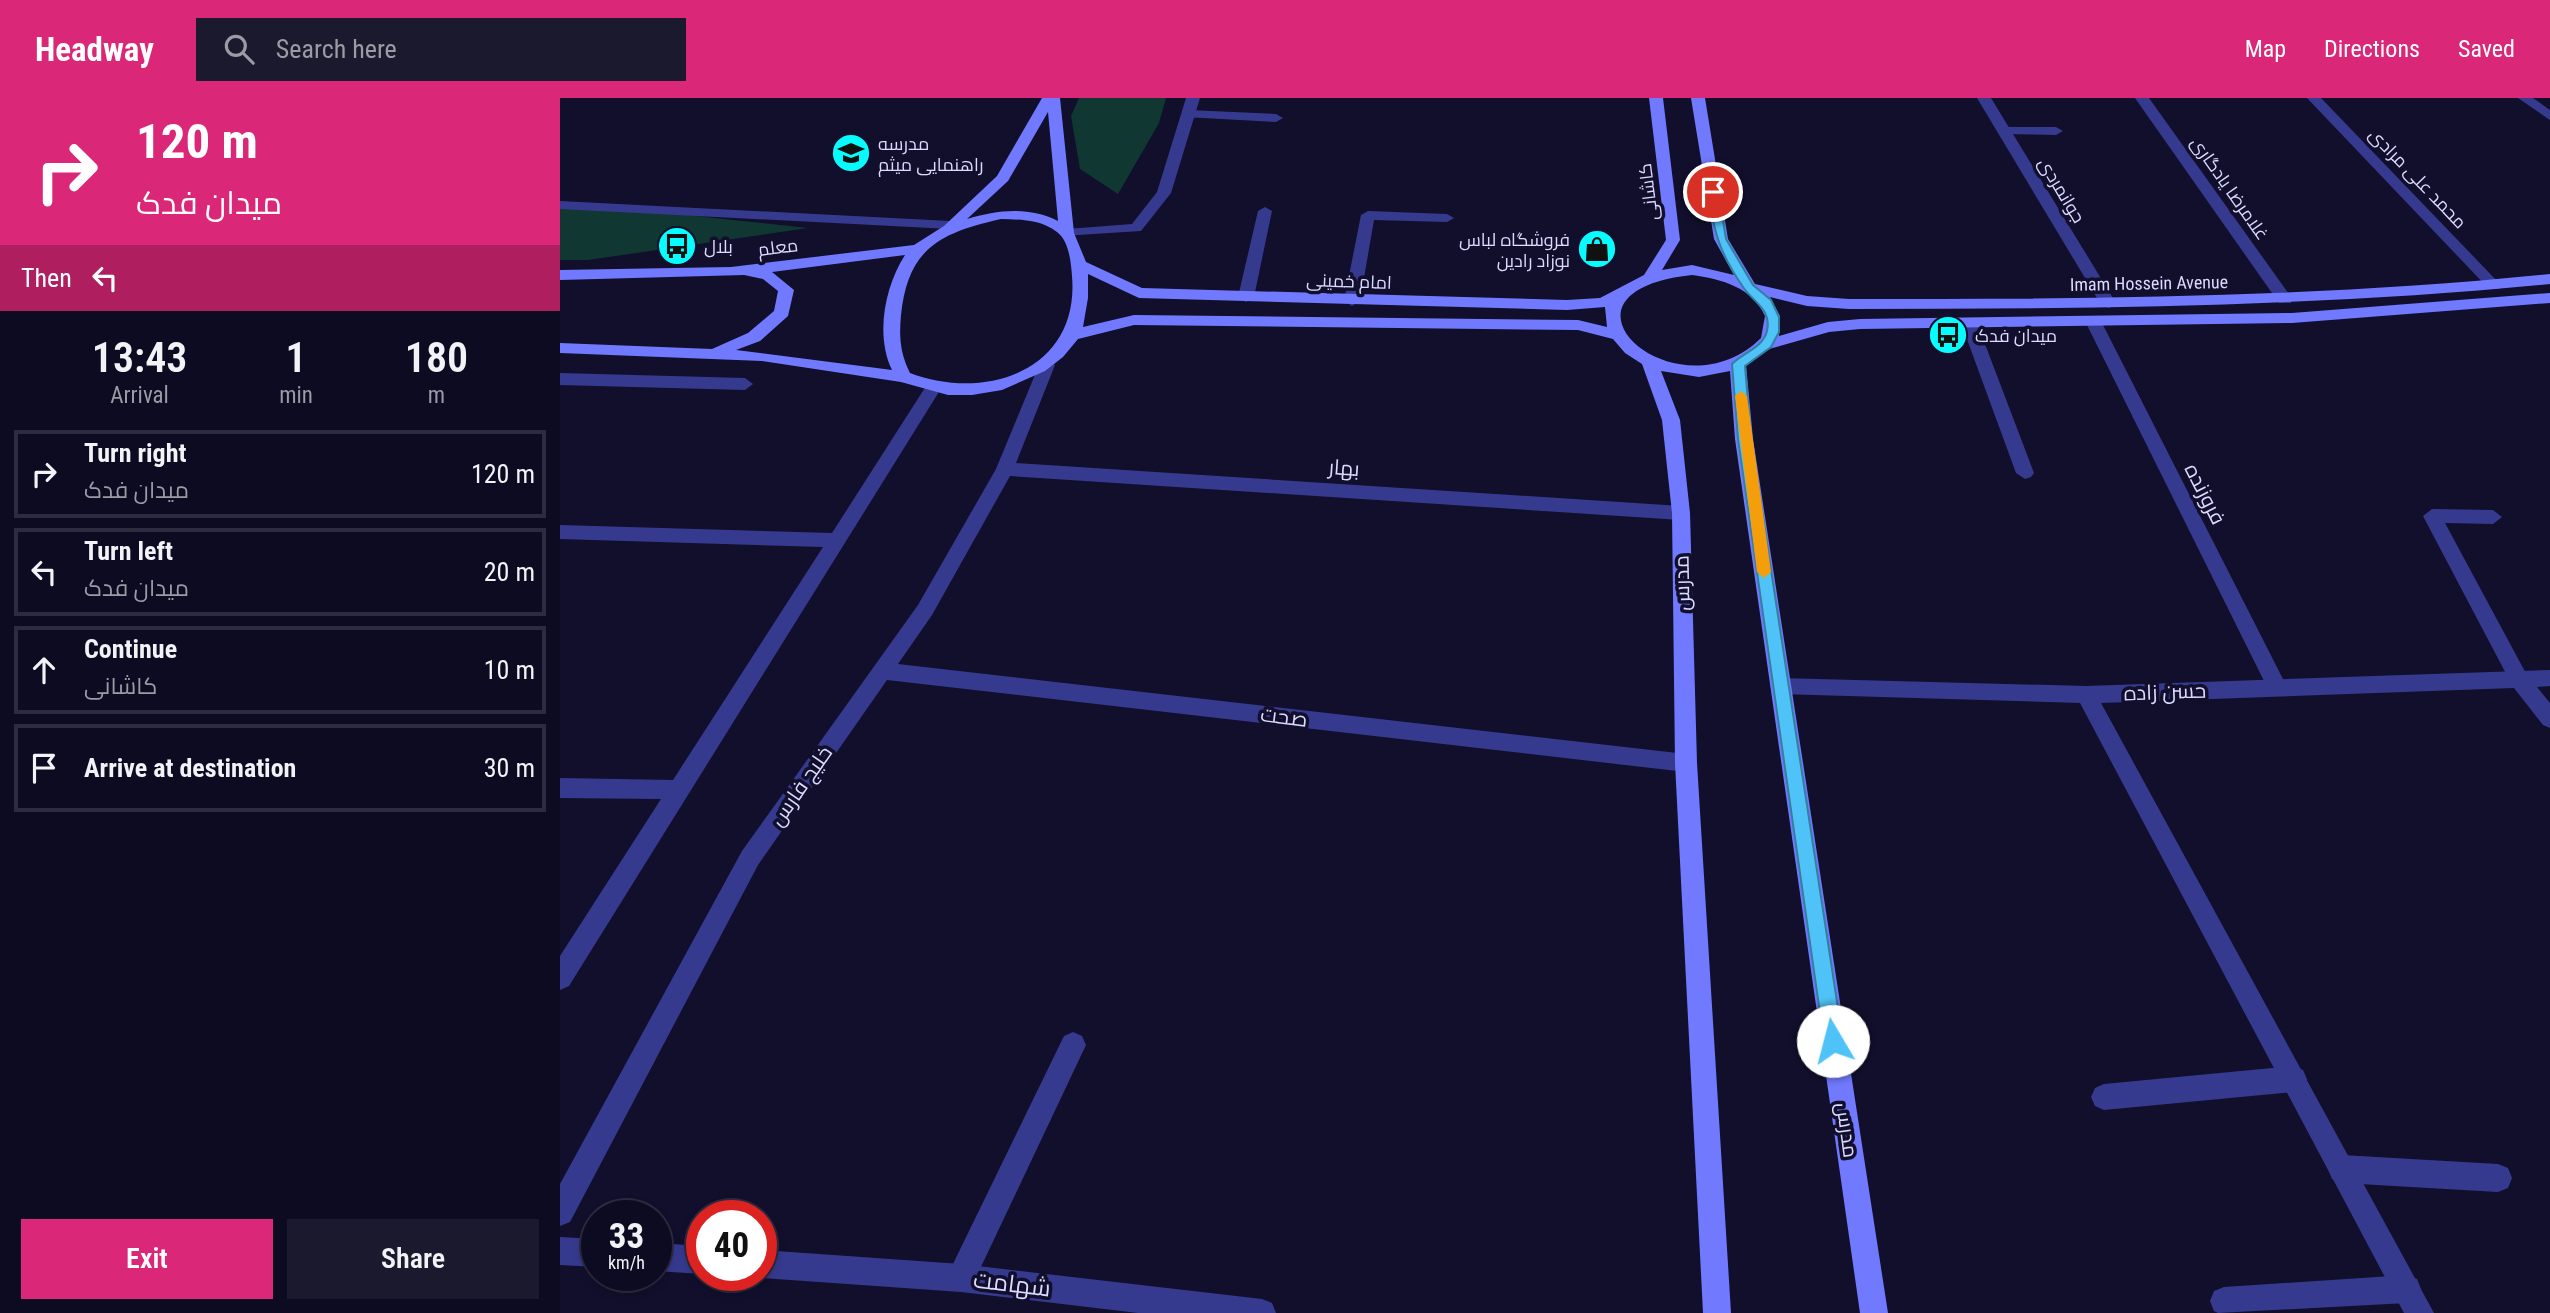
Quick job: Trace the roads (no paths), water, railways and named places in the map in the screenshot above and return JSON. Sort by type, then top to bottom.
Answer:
[{"type":"main road","points":[[904,377],[890,352],[891,331],[903,267],[916,249],[950,225],[1003,178],[1051,98]]},
{"type":"main road","points":[[560,348],[762,356],[904,377],[934,387],[968,389],[995,386],[1047,365],[1072,335],[1079,319],[1080,265],[1067,233],[1051,98]]},
{"type":"main road","name":"کاشانی","points":[[1651,276],[1673,240],[1656,98]]},
{"type":"main road","points":[[1698,98],[1721,239],[1749,287],[1766,303],[1773,317],[1773,332],[1766,345],[1738,364],[1708,372],[1678,369],[1649,360],[1630,349],[1618,335],[1613,321],[1614,308],[1621,295],[1633,284],[1651,276],[1692,270],[1715,273],[1749,287]]},
{"type":"main road","points":[[950,225],[1001,215],[1038,217],[1067,233]]},
{"type":"main road","name":"معلم","points":[[560,275],[731,272],[916,249]]},
{"type":"main road","name":"امام خمینی","points":[[1080,265],[1139,293],[1567,305],[1602,303],[1621,295]]},
{"type":"main road","points":[[711,353],[754,337],[782,313],[786,290],[767,275],[731,272]]},
{"type":"main road","name":"Imam Hossein Avenue","points":[[1749,287],[1807,301],[1849,304],[2108,303],[2285,300],[2494,286],[2550,279]]},
{"type":"main road","name":"Imam Hossein Avenue","points":[[1766,345],[1828,327],[2093,321],[2248,322],[2334,318],[2550,298]]},
{"type":"main road","name":"امام خمینی","points":[[1072,335],[1134,320],[1578,325],[1618,335]]},
{"type":"main road","name":"مدرس","points":[[1649,360],[1671,420],[1681,513],[1686,763],[1717,1313]]},
{"type":"main road","name":"مدرس","points":[[1738,364],[1744,439],[1874,1313]]},
{"type":"street","points":[[1067,233],[1136,228],[1164,193],[1193,98]]},
{"type":"street","name":"جوانمردی","points":[[1984,98],[2108,303]]},
{"type":"street","name":"غلامرضا یادگاری","points":[[2142,98],[2285,300]]},
{"type":"street","name":"محمد علی مرادی","points":[[2314,98],[2494,286]]},
{"type":"street","points":[[2525,98],[2550,116]]},
{"type":"street","points":[[1189,114],[1276,118]]},
{"type":"street","points":[[2004,131],[2056,131]]},
{"type":"street","points":[[560,205],[950,225]]},
{"type":"street","points":[[1246,297],[1265,211]]},
{"type":"street","points":[[1352,301],[1367,215],[1447,218]]},
{"type":"street","name":"فروزنده","points":[[2093,321],[2277,687]]},
{"type":"street","points":[[1969,323],[2025,473]]},
{"type":"street","name":"خلیج فارس","points":[[560,1212],[750,858],[925,610],[1005,469],[1047,365]]},
{"type":"street","points":[[560,379],[744,384]]},
{"type":"street","points":[[560,978],[934,387]]},
{"type":"street","name":"بهار","points":[[1005,469],[1681,513]]},
{"type":"street","points":[[2493,517],[2432,516],[2519,679],[2550,719]]},
{"type":"street","points":[[560,532],[836,540]]},
{"type":"street","name":"صحت","points":[[882,671],[1686,763]]},
{"type":"street","name":"حسن زاده","points":[[1780,686],[2086,695],[2550,678]]},
{"type":"street","points":[[2086,695],[2414,1301],[2224,1301]]},
{"type":"street","points":[[560,788],[679,790]]},
{"type":"street","points":[[961,1278],[1073,1045]]},
{"type":"street","points":[[2104,1097],[2294,1079]]},
{"type":"street","points":[[2342,1169],[2498,1178]]},
{"type":"street","points":[[560,1251],[581,1252]]},
{"type":"street","name":"شهامت","points":[[777,1265],[961,1278],[1262,1313]]},
{"type":"place","name":"مدرسه راهنمایی میثم","points":[[851,153]]},
{"type":"place","name":"بلال","points":[[677,246]]},
{"type":"place","name":"فروشگاه لباس نوزاد رادین","points":[[1597,249]]},
{"type":"place","name":"میدان فدک","points":[[1948,335]]}]
